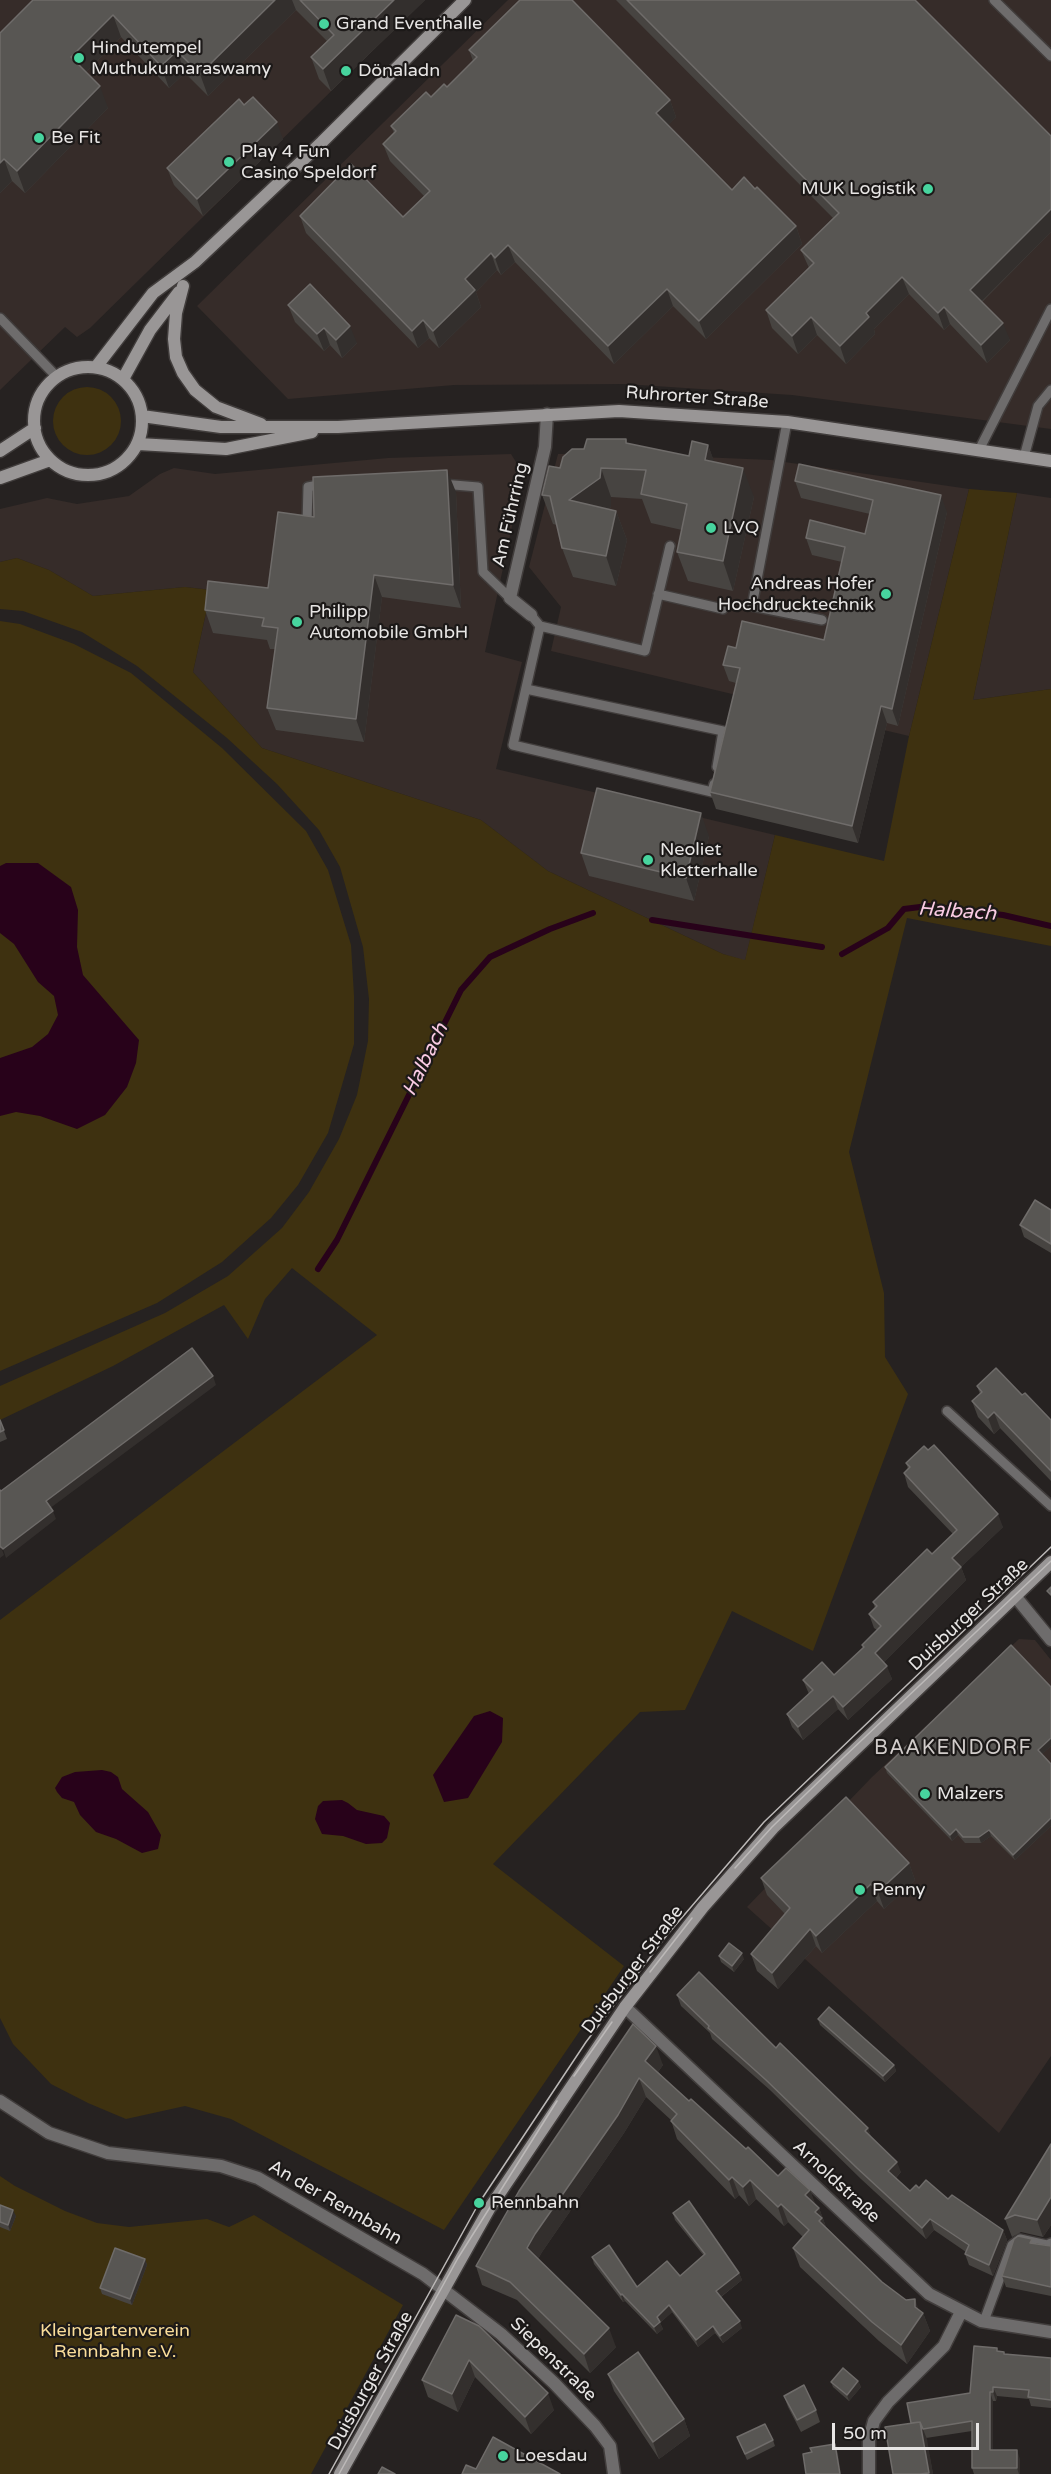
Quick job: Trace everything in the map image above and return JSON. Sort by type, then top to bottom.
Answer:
[{"type":"main road","points":[[96,367],[153,293],[195,262],[322,142],[465,0]]},
{"type":"main road","points":[[123,379],[150,330],[183,286],[195,262]]},
{"type":"main road","name":"Ruhrorter Straße","points":[[183,286],[176,313],[174,339],[176,357],[183,373],[195,390],[216,407],[267,426]]},
{"type":"main road","points":[[96,367],[110,371],[123,379],[139,402],[142,416],[142,430],[138,444],[128,458],[114,469],[98,475],[73,473],[64,470],[50,460],[40,446],[34,428],[39,399],[46,387],[69,370],[96,367]]},
{"type":"main road","name":"Ruhrorter Straße","points":[[142,416],[221,427],[338,428],[619,411],[787,422],[1051,461]]},
{"type":"main road","points":[[0,451],[34,428]]},
{"type":"main road","name":"Ruhrorter Straße","points":[[138,444],[225,449],[338,428]]},
{"type":"main road","points":[[0,478],[50,460]]},
{"type":"main road","name":"Duisburger Straße","points":[[340,2474],[489,2209],[625,2007],[703,1907],[773,1828],[1051,1562]]},
{"type":"street","name":"Am Führring","points":[[510,598],[544,447],[547,414]]},
{"type":"street","points":[[510,598],[531,615]]},
{"type":"street","points":[[1015,1596],[1051,1640]]},
{"type":"street","name":"Arnoldstraße","points":[[625,2007],[929,2294],[984,2322],[1051,2332]]},
{"type":"street","name":"An der Rennbahn","points":[[0,2101],[49,2133],[108,2153],[221,2166],[258,2178],[423,2274],[442,2290]]},
{"type":"street","name":"Siepenstraße","points":[[442,2290],[501,2334],[555,2383],[610,2446],[615,2464],[614,2474]]},
{"type":"street","points":[[869,2474],[869,2440],[874,2421],[888,2403],[944,2346],[961,2312]]},
{"type":"lane","points":[[994,0],[1051,56]]},
{"type":"lane","points":[[979,450],[1051,309]]},
{"type":"lane","points":[[0,318],[57,377]]},
{"type":"lane","points":[[1024,456],[1038,406],[1051,390]]},
{"type":"lane","points":[[787,422],[752,606],[822,620]]},
{"type":"lane","points":[[307,523],[308,487],[336,481]]},
{"type":"lane","points":[[427,483],[478,487],[483,572],[510,598]]},
{"type":"lane","points":[[531,615],[540,626],[645,651],[670,546]]},
{"type":"lane","points":[[658,594],[723,609]]},
{"type":"lane","points":[[526,689],[723,731],[712,792],[513,745],[540,626]]},
{"type":"lane","points":[[947,1411],[1051,1506]]},
{"type":"lane","points":[[984,2322],[1012,2245],[1020,2239],[1047,2245],[1051,2243]]},
{"type":"shaded area","points":[[0,0],[424,0],[90,328],[77,337],[65,327],[0,390]]},
{"type":"shaded area","points":[[508,0],[1051,0],[1051,429],[792,395],[624,384],[454,385],[288,399],[197,306]]},
{"type":"shaded area","points":[[511,454],[521,470],[520,489],[485,652],[522,662],[496,769],[775,835],[745,961],[723,954],[548,871],[481,820],[262,748],[193,672],[211,590],[185,587],[93,596],[49,570],[17,558],[0,562],[0,509],[47,498],[77,504],[129,496],[160,474],[174,468],[215,474],[388,458]]},
{"type":"shaded area","points":[[558,454],[630,454],[771,460],[969,489],[909,736],[551,651],[561,607],[529,567]]},
{"type":"shaded area","points":[[1017,493],[1051,498],[1051,689],[973,700]]},
{"type":"shaded area","points":[[6,863],[38,863],[71,887],[78,910],[77,947],[83,975],[139,1040],[136,1063],[127,1087],[105,1115],[77,1129],[40,1116],[16,1112],[0,1116],[0,1058],[32,1047],[48,1034],[58,1015],[54,996],[38,982],[14,944],[0,933],[0,866]]},
{"type":"shaded area","points":[[1019,1639],[1035,1640],[1051,1660],[1051,2056],[999,2133],[747,1907],[872,1777]]},
{"type":"shaded area","points":[[490,1711],[503,1718],[502,1742],[468,1798],[444,1802],[433,1775],[474,1716]]},
{"type":"shaded area","points":[[102,1770],[118,1777],[122,1789],[148,1812],[161,1835],[158,1849],[142,1853],[116,1839],[96,1832],[80,1815],[74,1802],[62,1798],[55,1788],[62,1777],[75,1772]]},
{"type":"shaded area","points":[[342,1800],[357,1810],[384,1816],[390,1823],[387,1838],[382,1843],[366,1844],[343,1836],[322,1834],[315,1819],[318,1806],[323,1801]]},
{"type":"green space","points":[[87,387],[100,390],[111,397],[118,408],[121,421],[118,434],[111,445],[100,452],[87,455],[74,452],[63,445],[56,434],[53,421],[56,408],[63,397],[74,390]]},
{"type":"green space","points":[[969,489],[1017,493],[973,700],[1051,689],[1051,946],[907,918],[849,1152],[884,1293],[885,1357],[908,1394],[813,1651],[732,1611],[685,1710],[640,1712],[493,1864],[624,1966],[444,2230],[231,2119],[185,2106],[126,2119],[51,2084],[13,2044],[0,2018],[0,1620],[377,1335],[292,1268],[265,1299],[248,1339],[224,1305],[113,1366],[0,1420],[0,1386],[165,1313],[228,1276],[282,1228],[309,1192],[339,1139],[357,1095],[368,1041],[369,999],[363,947],[340,867],[319,830],[277,784],[227,738],[137,666],[82,632],[23,611],[0,609],[0,562],[17,558],[49,570],[93,596],[185,587],[211,590],[193,672],[262,748],[481,820],[548,871],[723,954],[745,960],[775,835],[884,861],[909,736]]},
{"type":"green space","points":[[0,621],[20,624],[74,644],[131,673],[222,748],[306,831],[328,870],[351,945],[354,1044],[328,1133],[298,1185],[271,1218],[222,1262],[157,1303],[0,1371]]},
{"type":"green space","name":"Kleingartenverein Rennbahn e.V.","points":[[0,2176],[65,2211],[97,2223],[129,2227],[207,2219],[229,2227],[254,2215],[403,2305],[311,2474],[0,2474]]},
{"type":"building","points":[[33,0],[275,0],[200,74],[177,51],[161,66],[113,15],[71,57],[100,86],[17,171],[4,159],[0,163],[0,33]]},
{"type":"building","points":[[300,0],[394,0],[323,69],[311,57],[334,35]]},
{"type":"building","points":[[520,0],[572,0],[670,100],[656,113],[732,190],[744,177],[796,226],[699,321],[667,289],[608,346],[508,245],[495,258],[491,253],[465,279],[475,290],[433,331],[423,320],[412,331],[300,216],[351,164],[403,217],[430,191],[383,144],[396,131],[391,126],[426,92],[431,97],[444,84],[447,87],[477,57],[469,50]]},
{"type":"building","name":"MUK Logistik","points":[[627,0],[915,0],[1051,136],[1051,209],[970,290],[1003,323],[981,345],[944,307],[938,313],[902,277],[866,313],[869,317],[840,346],[811,317],[792,336],[766,310],[814,263],[801,250],[839,213]]},
{"type":"building","points":[[253,97],[277,122],[197,199],[167,168],[239,99],[244,105]]},
{"type":"building","points":[[310,284],[350,326],[336,340],[324,328],[317,334],[288,305]]},
{"type":"building","points":[[587,439],[626,439],[626,443],[689,456],[692,441],[708,445],[705,460],[743,468],[723,561],[677,552],[687,504],[641,494],[646,470],[601,468],[600,478],[569,500],[616,511],[606,556],[562,548],[550,496],[542,495],[549,466],[560,468],[563,457],[572,449],[584,449]]},
{"type":"building","points":[[799,464],[941,495],[892,709],[881,706],[852,826],[710,792],[740,668],[723,665],[728,646],[736,648],[742,621],[824,640],[845,547],[806,538],[810,520],[865,534],[873,500],[795,481]]},
{"type":"building","name":"Philipp Automobile GmbH","points":[[447,470],[453,585],[374,575],[356,719],[267,708],[278,628],[262,626],[264,618],[205,610],[208,581],[268,588],[278,512],[314,517],[313,477]]},
{"type":"building","name":"Neoliet Kletterhalle","points":[[597,788],[701,813],[686,878],[581,853]]},
{"type":"building","points":[[1035,1200],[1051,1210],[1051,1244],[1020,1225]]},
{"type":"building","points":[[192,1348],[213,1376],[46,1501],[53,1511],[3,1549],[0,1547],[0,1490]]},
{"type":"building","points":[[996,1368],[1051,1420],[1051,1471],[994,1412],[988,1418],[972,1401],[982,1392],[977,1386]]},
{"type":"building","points":[[0,1420],[4,1430],[0,1432]]},
{"type":"building","points":[[934,1445],[998,1514],[952,1558],[961,1567],[875,1653],[887,1666],[843,1707],[833,1696],[798,1727],[787,1714],[813,1690],[803,1680],[822,1662],[834,1675],[864,1647],[862,1645],[881,1626],[869,1614],[877,1606],[873,1602],[927,1549],[932,1554],[957,1530],[904,1473],[910,1467],[906,1463],[924,1446],[928,1450]]},
{"type":"building","points":[[1011,1645],[1051,1687],[1051,1738],[1038,1750],[1051,1764],[1051,1818],[1013,1855],[989,1830],[979,1837],[963,1837],[956,1829],[950,1835],[885,1767]]},
{"type":"building","points":[[846,1797],[909,1863],[878,1892],[871,1884],[816,1936],[810,1929],[772,1973],[751,1954],[790,1908],[761,1878]]},
{"type":"building","points":[[729,1943],[742,1953],[732,1966],[719,1956]]},
{"type":"building","points":[[699,1972],[776,2048],[780,2043],[868,2128],[865,2131],[897,2162],[888,2171],[910,2191],[916,2185],[919,2188],[926,2180],[948,2199],[952,2195],[1003,2230],[989,2265],[965,2254],[969,2245],[930,2219],[922,2228],[708,2028],[709,2026],[677,1995]]},
{"type":"building","points":[[829,2007],[894,2065],[883,2076],[818,2019]]},
{"type":"building","points":[[633,2024],[656,2046],[645,2061],[746,2149],[748,2147],[778,2176],[786,2168],[810,2190],[805,2195],[819,2208],[815,2212],[822,2218],[819,2221],[882,2282],[906,2300],[915,2299],[915,2307],[923,2313],[901,2345],[872,2322],[793,2248],[809,2230],[781,2204],[778,2207],[750,2180],[743,2187],[732,2177],[729,2180],[671,2121],[677,2114],[639,2078],[618,2115],[527,2248],[609,2328],[584,2354],[510,2282],[476,2266],[519,2191]]},
{"type":"building","points":[[1051,2144],[1051,2197],[1037,2220],[1015,2215],[1005,2219]]},
{"type":"building","points":[[689,2201],[739,2273],[716,2291],[740,2321],[720,2336],[713,2326],[696,2340],[669,2305],[657,2317],[660,2322],[654,2327],[621,2295],[592,2257],[609,2245],[637,2287],[667,2261],[680,2276],[705,2254],[673,2213]]},
{"type":"building","points":[[0,2205],[13,2210],[8,2225],[0,2222]]},
{"type":"building","points":[[1018,2236],[1032,2239],[1030,2243],[1051,2246],[1051,2287],[1002,2276],[1014,2239]]},
{"type":"building","points":[[115,2248],[145,2259],[130,2299],[100,2288]]},
{"type":"building","points":[[456,2315],[479,2326],[548,2393],[525,2417],[469,2360],[452,2394],[422,2380]]},
{"type":"building","points":[[974,2346],[997,2348],[997,2351],[1004,2352],[1004,2354],[1051,2358],[1051,2400],[1028,2397],[1029,2390],[993,2387],[993,2392],[990,2392],[990,2450],[1017,2450],[1017,2468],[972,2468],[972,2421],[923,2429],[920,2422],[911,2423],[907,2403],[970,2393]]},
{"type":"building","points":[[638,2352],[684,2419],[653,2442],[608,2374]]},
{"type":"building","points":[[843,2368],[858,2381],[847,2395],[831,2382]]},
{"type":"building","points":[[804,2385],[816,2410],[797,2420],[784,2396]]},
{"type":"building","points":[[920,2422],[929,2473],[893,2474],[885,2427]]},
{"type":"building","points":[[765,2424],[773,2440],[745,2454],[737,2437]]},
{"type":"building","points":[[493,2437],[560,2474],[462,2474],[466,2465],[476,2469]]},
{"type":"building","points":[[835,2444],[840,2474],[806,2474],[803,2454],[812,2452],[810,2448]]},
{"type":"building","points":[[382,2467],[395,2474],[378,2474]]},
{"type":"waterway","name":"Halbach","points":[[842,954],[888,928],[904,909],[928,906],[1003,915],[1051,926]]},
{"type":"waterway","name":"Halbach","points":[[318,1269],[337,1240],[461,990],[490,957],[550,929],[593,913]]},
{"type":"waterway","name":"Halbach","points":[[652,920],[822,947]]},
{"type":"tram line","points":[[329,2474],[479,2203],[586,2042],[667,1935],[764,1822],[1051,1547]]},
{"type":"tram line","points":[[735,1868],[772,1827],[845,1756],[1051,1561]]},
{"type":"tram line","points":[[650,1972],[692,1918]]},
{"type":"tram line","points":[[574,2076],[612,2022]]},
{"type":"tram line","points":[[339,2474],[458,2258],[557,2101]]},
{"type":"place","name":"Grand Eventhalle","points":[[324,24]]},
{"type":"place","name":"Hindutempel Muthukumaraswamy","points":[[79,58]]},
{"type":"place","name":"Dönaladn","points":[[346,71]]},
{"type":"place","name":"Be Fit","points":[[39,138]]},
{"type":"place","name":"Play 4 Fun Casino Speldorf","points":[[229,162]]},
{"type":"place","name":"MUK Logistik","points":[[928,189]]},
{"type":"place","name":"LVQ","points":[[711,528]]},
{"type":"place","name":"Andreas Hofer Hochdrucktechnik","points":[[886,594]]},
{"type":"place","name":"Philipp Automobile GmbH","points":[[297,622]]},
{"type":"place","name":"Neoliet Kletterhalle","points":[[648,860]]},
{"type":"place","name":"Malzers","points":[[925,1794]]},
{"type":"place","name":"Penny","points":[[860,1890]]},
{"type":"place","name":"Rennbahn","points":[[479,2203]]},
{"type":"place","name":"Loesdau","points":[[503,2456]]},
{"type":"district","name":"BAAKENDORF","points":[[953,1749]]}]
